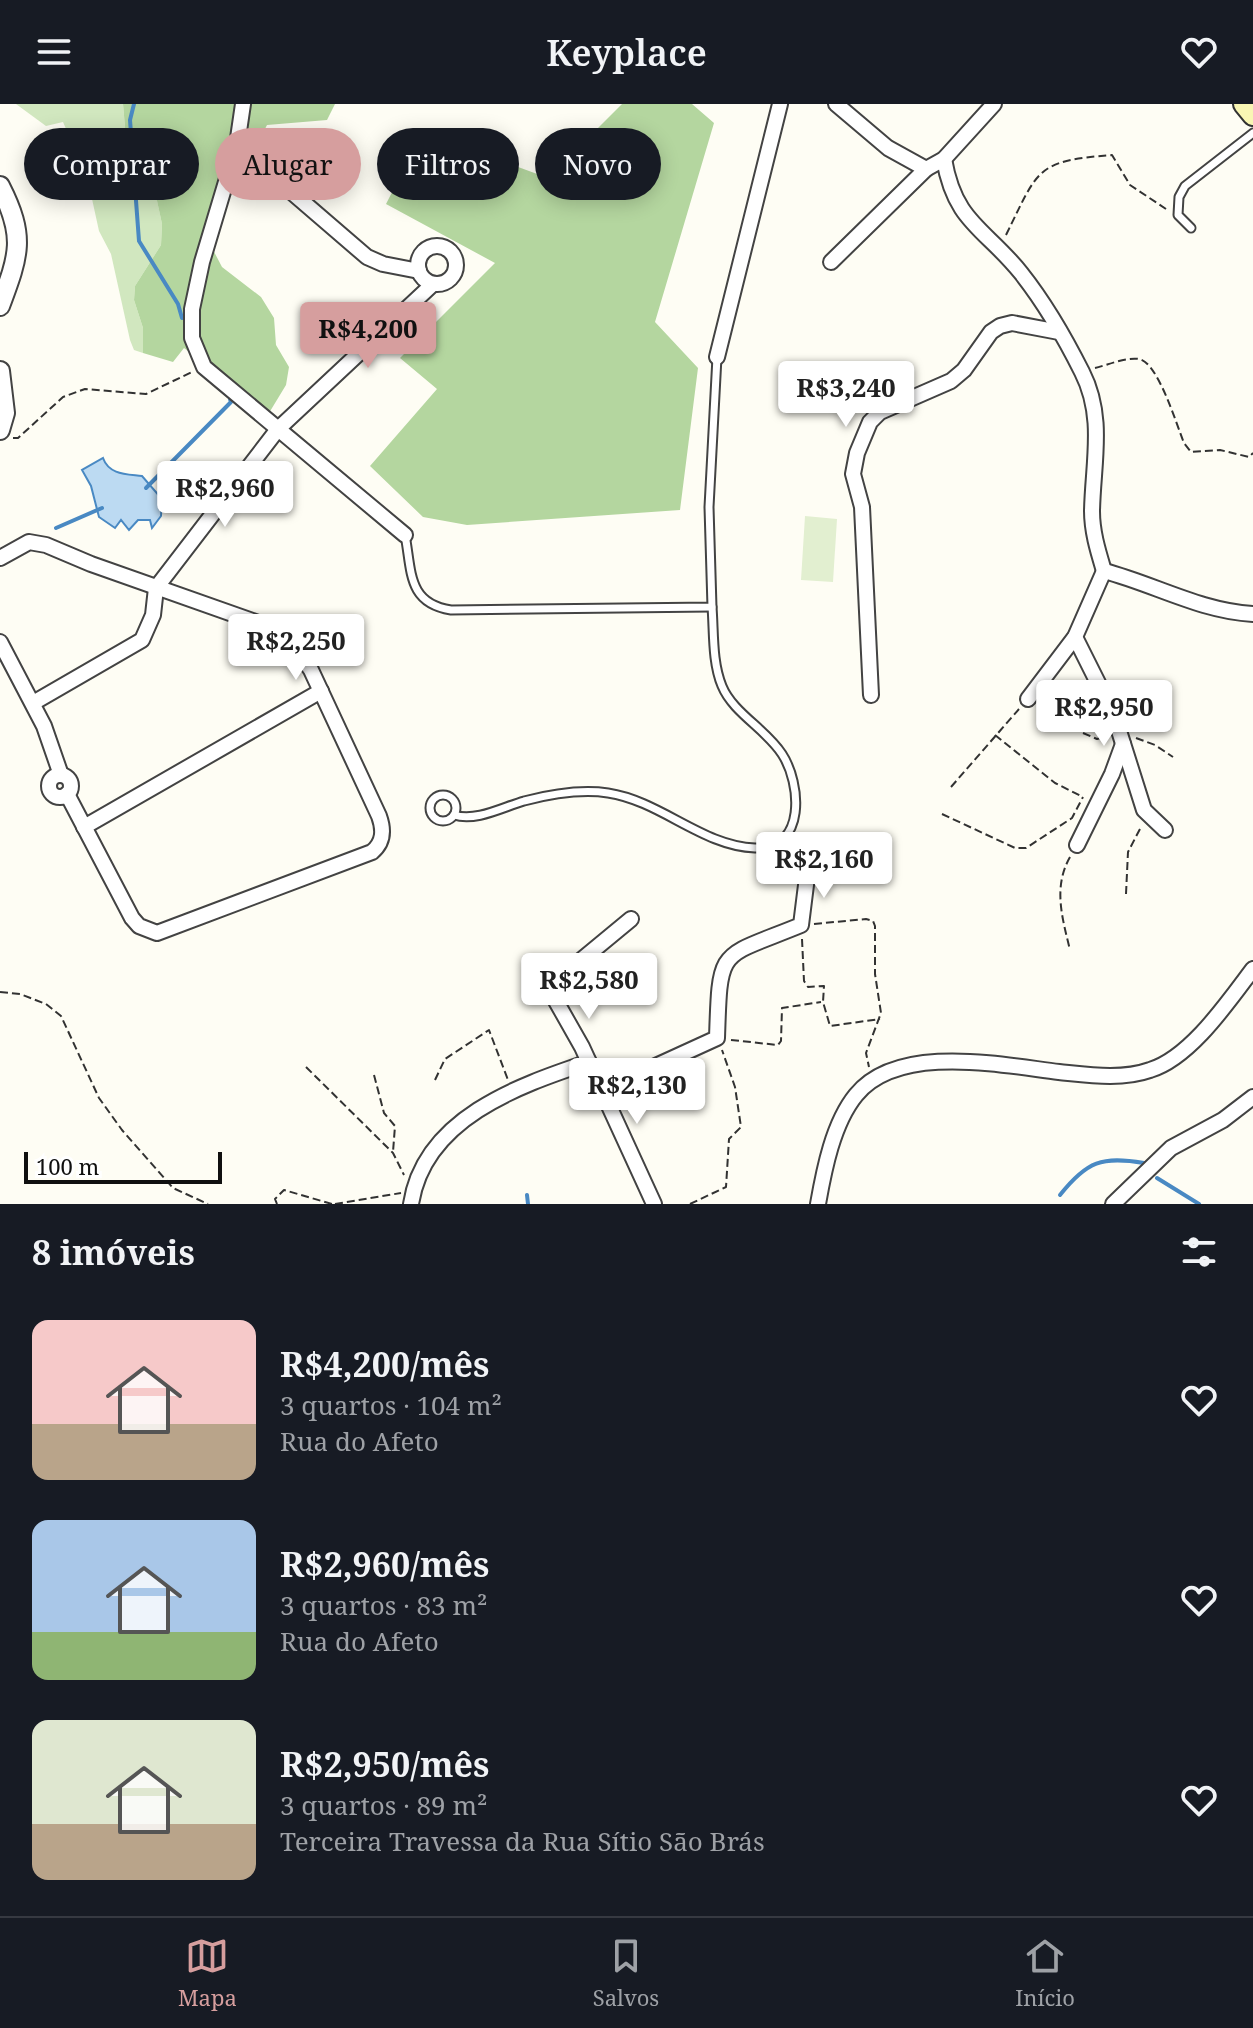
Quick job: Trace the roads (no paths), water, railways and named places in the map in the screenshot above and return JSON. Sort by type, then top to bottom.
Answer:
[{"type":"main road","points":[[1244,104],[1253,115]]},
{"type":"street","points":[[239,128],[243,104]]},
{"type":"street","points":[[717,357],[780,104]]},
{"type":"street","points":[[836,104],[888,148],[926,169]]},
{"type":"street","points":[[831,262],[926,169],[944,159],[994,104]]},
{"type":"street","points":[[944,159],[953,196],[965,217],[1019,271],[1059,332],[1093,397],[1097,423],[1093,528],[1104,571],[1075,637],[1028,699]]},
{"type":"street","points":[[0,186],[17,226],[19,241],[17,259],[0,306]]},
{"type":"street","points":[[221,200],[195,290],[192,338],[204,367],[405,535]]},
{"type":"street","points":[[301,200],[367,257],[383,264],[419,271],[433,284]]},
{"type":"street","points":[[33,703],[142,640],[153,615],[156,588],[278,429],[433,284],[446,282],[455,273],[456,260],[450,249],[438,245],[426,249],[419,258],[419,271]]},
{"type":"street","points":[[871,695],[862,507],[853,474],[857,453],[870,422],[880,412],[951,381],[964,370],[991,332],[1000,326],[1012,323],[1059,332]]},
{"type":"street","points":[[0,371],[6,434]]},
{"type":"street","points":[[0,558],[29,542],[54,547],[156,588],[259,623],[289,638],[301,651],[379,816],[383,833],[377,847],[372,852],[157,933],[139,926],[67,794],[57,796],[50,789],[52,779],[61,775],[52,745],[0,642]]},
{"type":"street","points":[[1104,571],[1138,580],[1196,604],[1229,613],[1253,614]]},
{"type":"street","points":[[1075,637],[1114,715],[1144,810],[1165,830]]},
{"type":"street","points":[[84,827],[321,691]]},
{"type":"street","points":[[1077,845],[1112,774],[1123,744]]},
{"type":"street","points":[[601,1091],[717,1038],[720,977],[727,959],[734,952],[801,925],[808,869]]},
{"type":"street","points":[[631,919],[556,981],[552,989],[553,1000],[589,1062],[654,1204]]},
{"type":"street","points":[[818,1204],[843,1116],[855,1096],[871,1080],[914,1066],[961,1061],[1087,1075],[1131,1075],[1151,1070],[1192,1045],[1253,969]]},
{"type":"street","points":[[412,1198],[425,1160],[437,1142],[463,1120],[513,1092],[589,1062]]},
{"type":"street","points":[[1113,1204],[1171,1148],[1223,1120],[1253,1097]]},
{"type":"lane","points":[[1191,228],[1178,215],[1179,197],[1185,186],[1253,133]]},
{"type":"lane","points":[[454,815],[469,817],[565,793],[607,793],[637,799],[732,845],[759,848],[777,843],[792,828],[797,813],[792,774],[782,754],[764,731],[730,701],[721,685],[712,607],[709,507],[717,357]]},
{"type":"lane","points":[[405,535],[414,589],[423,600],[435,607],[451,610],[712,607]]},
{"type":"water","points":[[103,458],[114,471],[142,476],[162,499],[161,516],[152,528],[150,520],[138,520],[129,530],[121,520],[115,528],[99,517],[91,486],[82,470]]},
{"type":"waterway","points":[[134,104],[130,120],[139,241],[178,304],[182,318]]},
{"type":"waterway","points":[[146,488],[231,402],[230,399]]},
{"type":"waterway","points":[[56,528],[102,508]]},
{"type":"waterway","points":[[1060,1195],[1087,1168],[1096,1164],[1117,1160],[1144,1163]]},
{"type":"waterway","points":[[1157,1178],[1199,1204]]},
{"type":"waterway","points":[[527,1195],[528,1204]]}]
